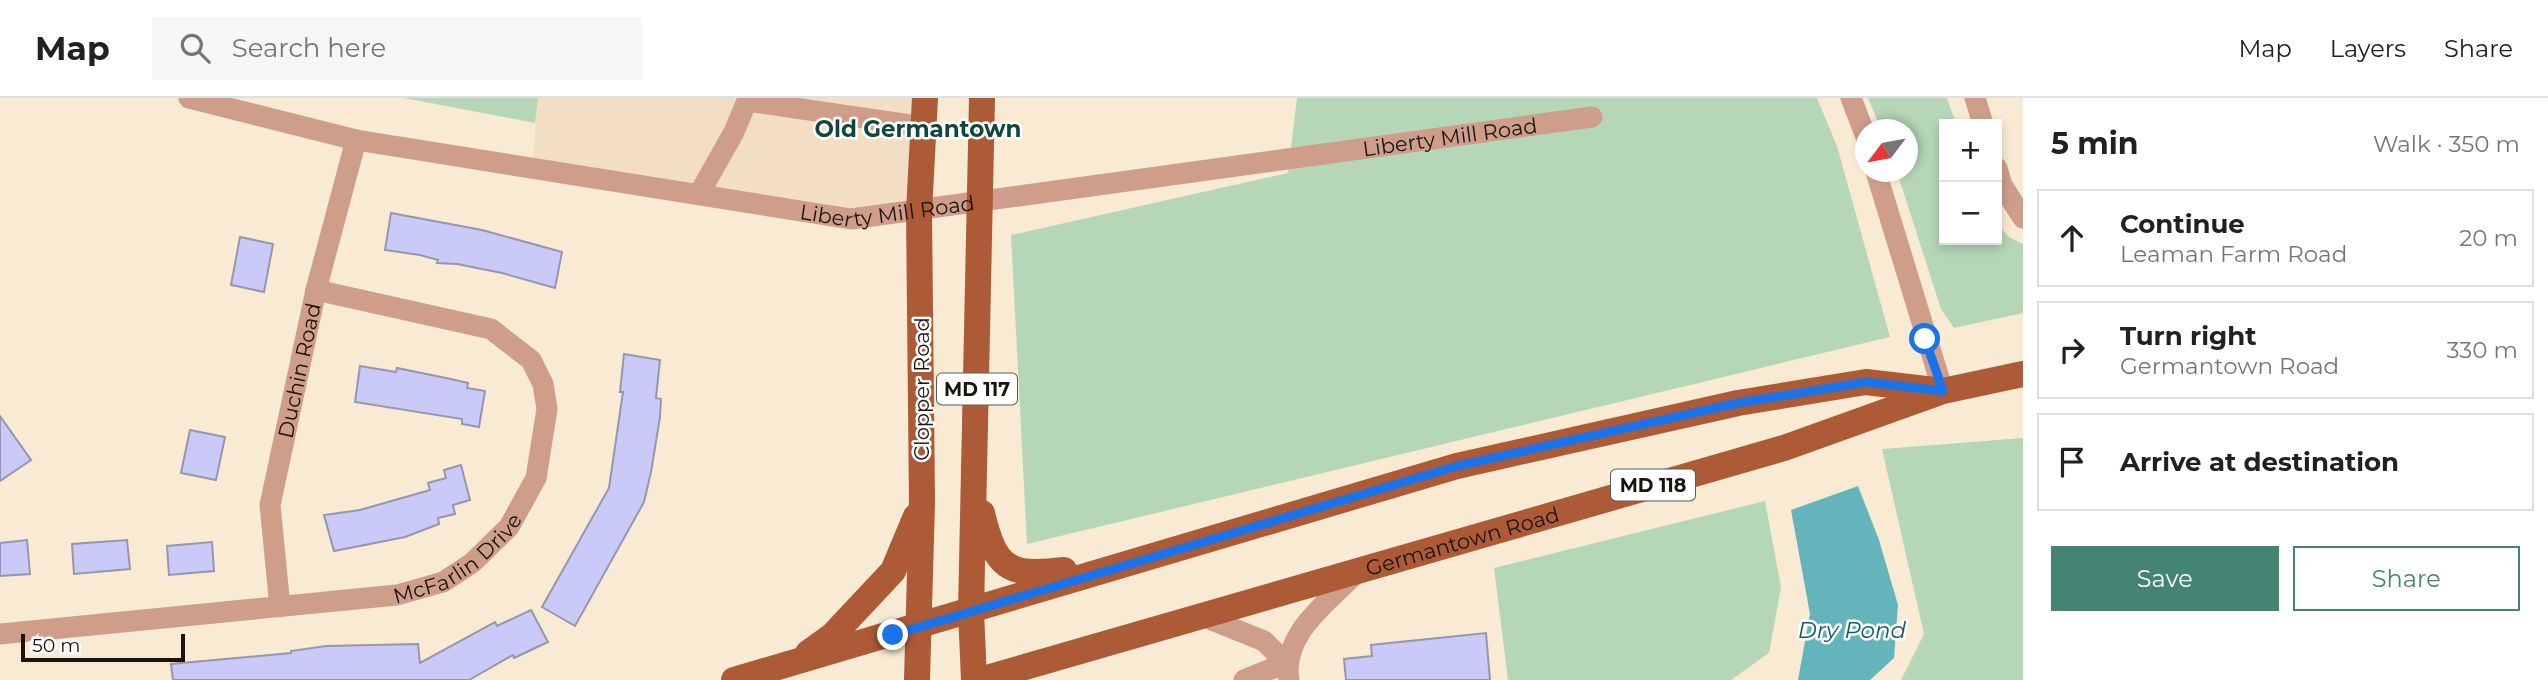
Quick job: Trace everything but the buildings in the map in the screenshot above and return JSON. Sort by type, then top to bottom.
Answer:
[{"type":"main road","name":"Clopper Road","points":[[917,680],[922,502],[919,212],[925,98]]},
{"type":"main road","name":"MD 117","points":[[974,680],[971,611],[982,202],[982,98]]},
{"type":"main road","name":"Germantown Road","points":[[980,680],[1783,448],[1943,391],[2023,374]]},
{"type":"main road","name":"Germantown Road","points":[[734,680],[918,628],[1457,466],[1738,403],[1866,382],[1943,391]]},
{"type":"main road","points":[[975,484],[988,542],[1002,563],[1031,574],[1132,562]]},
{"type":"main road","points":[[792,664],[833,635],[893,571],[922,502]]},
{"type":"street","name":"Liberty Mill Road","points":[[189,98],[356,140],[852,219],[919,212],[1592,117]]},
{"type":"street","points":[[1850,98],[1859,119]]},
{"type":"street","points":[[1975,98],[1981,119]]},
{"type":"street","points":[[699,194],[734,132],[742,99],[831,105],[924,127]]},
{"type":"street","name":"Duchin Road","points":[[280,607],[270,505],[316,290],[356,140]]},
{"type":"street","points":[[1879,182],[1943,391]]},
{"type":"street","points":[[2001,182],[2023,218]]},
{"type":"street","name":"McFarlin Drive","points":[[0,634],[397,595],[443,582],[472,563],[509,527],[536,478],[547,409],[543,384],[531,360],[492,329],[316,290]]},
{"type":"street","points":[[1287,672],[1307,621],[1359,570]]},
{"type":"street","points":[[1202,616],[1264,641],[1287,672]]},
{"type":"street","points":[[1244,680],[1287,672]]},
{"type":"shaded area","points":[[538,98],[925,98],[919,212],[851,219],[532,168]]},
{"type":"green space","points":[[404,98],[538,98],[535,123]]},
{"type":"green space","points":[[1297,98],[1817,98],[1837,146],[1890,337],[1027,544],[1011,235],[1288,173]]},
{"type":"green space","points":[[1868,98],[1947,98],[1954,119],[1939,119],[1939,245],[2002,245],[2002,229],[2009,237],[2023,244],[2023,313],[1954,328],[1941,309],[1900,182],[1918,182],[1918,119],[1877,119]]},
{"type":"green space","points":[[2023,438],[2023,680],[1901,680],[1924,634],[1882,449]]},
{"type":"green space","points":[[1765,501],[1781,587],[1769,653],[1731,680],[1508,680],[1494,568]]},
{"type":"water","name":"Dry Pond","points":[[1858,486],[1879,540],[1898,605],[1894,658],[1870,680],[1798,680],[1810,614],[1791,510]]},
{"type":"district","name":"Old Germantown","points":[[918,129]]},
{"type":"route","points":[[893,635],[1457,466],[1738,403],[1866,382],[1943,391],[1925,339]]}]
